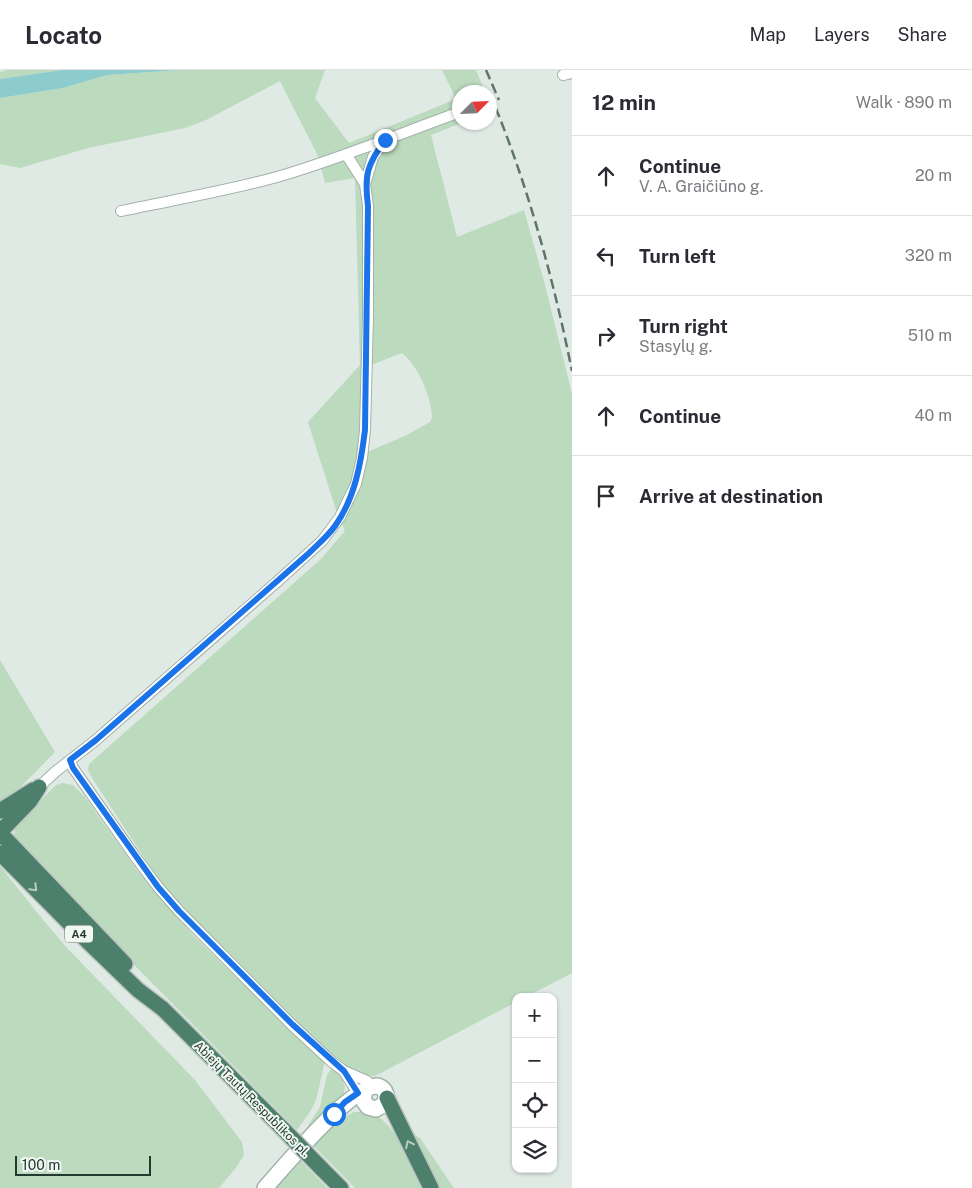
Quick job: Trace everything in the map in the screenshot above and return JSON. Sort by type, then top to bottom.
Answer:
[{"type":"highway","points":[[0,811],[39,787]]},
{"type":"highway","points":[[0,833],[30,801],[39,787]]},
{"type":"highway","name":"Abiejų Tautų Respublikos pl.","points":[[0,833],[141,980],[163,1010]]},
{"type":"highway","name":"Abiejų Tautų Respublikos pl.","points":[[0,853],[96,950],[138,990],[163,1010],[341,1188]]},
{"type":"highway","points":[[386,1098],[431,1188]]},
{"type":"main road","points":[[264,1188],[334,1114],[352,1109],[365,1095],[381,1087],[385,1092],[386,1098],[380,1108],[372,1109],[365,1095]]},
{"type":"street","points":[[121,211],[234,188],[278,176],[346,154],[452,115]]},
{"type":"street","points":[[39,787],[103,734],[308,554],[335,526],[340,517],[356,484],[362,458],[365,430],[368,206],[365,184],[373,157],[385,140]]},
{"type":"street","points":[[346,154],[365,184]]},
{"type":"street","points":[[70,760],[73,768],[134,855],[174,905],[292,1024],[344,1071],[365,1095]]},
{"type":"street","points":[[344,1071],[362,1079],[365,1095]]},
{"type":"green space","points":[[7,70],[62,70],[0,79],[0,72]]},
{"type":"green space","points":[[180,70],[325,70],[315,98],[349,143],[452,101],[452,127],[431,135],[457,237],[524,210],[572,394],[572,973],[534,993],[512,993],[512,1004],[375,1076],[362,1075],[353,1071],[315,1040],[184,908],[158,879],[88,770],[89,764],[320,560],[345,531],[336,510],[308,422],[360,365],[355,178],[325,183],[318,156],[280,81],[206,120],[185,128],[88,148],[20,168],[0,164],[0,98],[63,88],[107,75]],"holes":[[[402,353],[413,365],[423,382],[430,401],[432,418],[430,422],[407,435],[367,452],[371,365]]]},
{"type":"green space","points":[[442,70],[476,70],[482,85],[452,85],[452,91]]},
{"type":"green space","points":[[0,660],[55,752],[0,806]]},
{"type":"green space","points":[[63,783],[73,785],[84,796],[137,870],[192,934],[293,1034],[325,1062],[316,1100],[297,1130],[17,846],[14,839],[15,826],[56,785]]},
{"type":"green space","points":[[0,866],[68,949],[195,1080],[242,1142],[244,1155],[219,1188],[0,1188]]},
{"type":"green space","points":[[332,1068],[344,1082],[345,1090],[341,1099],[302,1135],[320,1107],[327,1075]]},
{"type":"green space","points":[[354,1112],[370,1113],[379,1117],[387,1125],[402,1145],[423,1188],[355,1188],[313,1145],[337,1121]]},
{"type":"green space","points":[[411,1133],[420,1138],[454,1188],[435,1188]]},
{"type":"green space","points":[[300,1160],[327,1188],[275,1188]]},
{"type":"water","points":[[62,70],[180,70],[107,75],[63,88],[0,98],[0,79]]},
{"type":"railway","points":[[486,70],[499,100]]},
{"type":"railway","points":[[497,112],[516,161],[538,230],[572,371]]},
{"type":"route","points":[[334,1114],[345,1102],[358,1093],[344,1071],[292,1024],[179,911],[134,855],[73,768],[70,760],[96,740],[278,581],[322,541],[340,517],[356,484],[362,458],[365,430],[368,316],[368,206],[365,184],[373,157],[385,140]]}]
